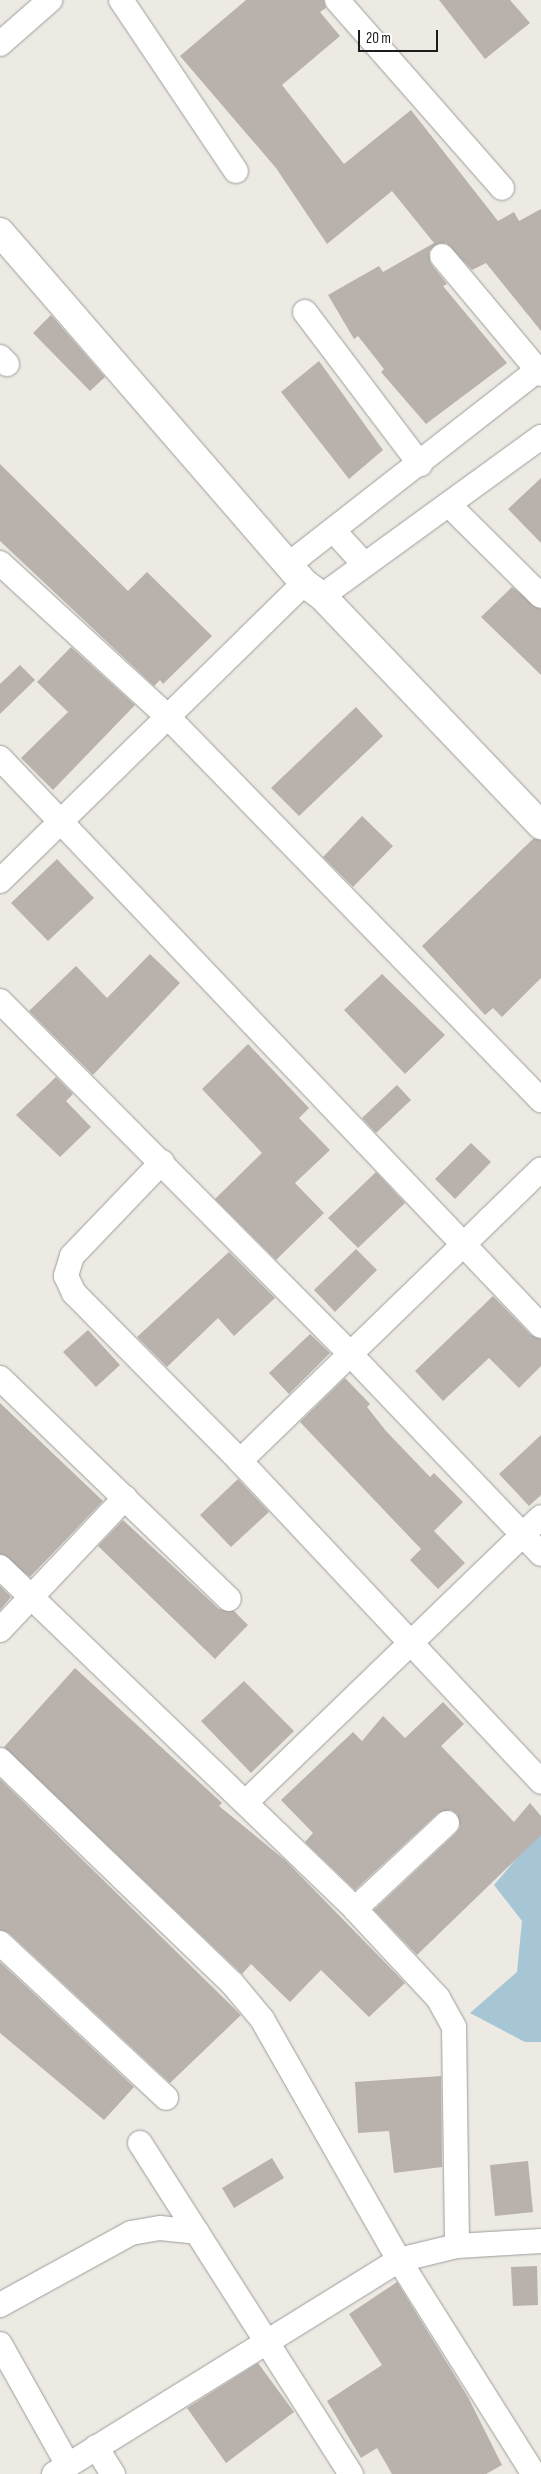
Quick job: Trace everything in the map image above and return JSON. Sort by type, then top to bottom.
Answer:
[{"type":"street","points":[[0,44],[50,0]]},
{"type":"street","points":[[121,0],[236,171]]},
{"type":"street","points":[[337,0],[502,188]]},
{"type":"street","points":[[0,232],[304,582],[541,825]]},
{"type":"street","points":[[0,881],[304,582],[333,530],[540,370],[442,256]]},
{"type":"street","points":[[305,312],[420,464]]},
{"type":"street","points":[[304,582],[365,565],[541,437]]},
{"type":"street","points":[[449,505],[541,596]]},
{"type":"street","points":[[333,530],[365,565]]},
{"type":"street","points":[[0,563],[168,716],[541,1100]]},
{"type":"street","points":[[0,758],[62,820],[541,1326]]},
{"type":"street","points":[[0,1001],[162,1162],[351,1355],[541,1554]]},
{"type":"street","points":[[162,1162],[72,1256],[66,1276],[74,1293],[240,1461],[409,1644],[541,1782]]},
{"type":"street","points":[[240,1461],[541,1169]]},
{"type":"street","points":[[0,1378],[229,1599]]},
{"type":"street","points":[[0,1630],[125,1498]]},
{"type":"street","points":[[246,1802],[541,1517]]},
{"type":"street","points":[[0,1567],[355,1909],[438,1998],[454,2027],[457,2246]]},
{"type":"street","points":[[0,1760],[232,1983],[262,2019],[399,2260],[534,2474]]},
{"type":"street","points":[[355,1909],[447,1823]]},
{"type":"street","points":[[0,1943],[166,2098]]},
{"type":"street","points":[[140,2143],[268,2341],[351,2474]]},
{"type":"street","points":[[0,2305],[131,2233],[160,2228],[197,2232]]},
{"type":"street","points":[[0,2344],[61,2470],[399,2260],[457,2246],[541,2241]]},
{"type":"street","points":[[96,2447],[113,2474]]},
{"type":"water","points":[[541,1830],[541,2042],[525,2042],[470,2013],[517,1972],[522,1921],[494,1885]]},
{"type":"building","points":[[246,0],[324,0],[326,8],[320,12],[340,36],[282,85],[344,164],[411,110],[498,221],[514,212],[519,221],[541,209],[541,331],[486,263],[472,270],[446,243],[429,251],[431,264],[447,284],[443,286],[507,363],[426,424],[381,372],[384,369],[358,336],[354,339],[328,295],[379,266],[383,272],[434,243],[392,191],[327,244],[276,168],[180,56]]},
{"type":"building","points":[[439,0],[510,0],[530,23],[485,59]]},
{"type":"building","points":[[51,315],[105,377],[90,391],[33,333]]},
{"type":"building","points":[[319,361],[383,450],[349,479],[281,392]]},
{"type":"building","points":[[0,464],[128,591],[147,572],[212,636],[163,684],[160,680],[154,686],[0,541]]},
{"type":"building","points":[[541,478],[541,543],[508,509]]},
{"type":"building","points":[[512,587],[541,609],[541,675],[481,617]]},
{"type":"building","points":[[71,647],[135,705],[53,790],[21,758],[68,712],[37,682]]},
{"type":"building","points":[[20,665],[35,680],[0,714],[0,684]]},
{"type":"building","points":[[356,707],[383,736],[299,816],[271,788]]},
{"type":"building","points":[[362,816],[393,846],[353,887],[323,857]]},
{"type":"building","points":[[534,838],[541,840],[541,978],[502,1017],[493,1008],[485,1015],[422,946]]},
{"type":"building","points":[[57,859],[94,898],[48,941],[11,903]]},
{"type":"building","points":[[150,954],[180,983],[93,1075],[29,1011],[76,966],[107,998]]},
{"type":"building","points":[[382,974],[445,1035],[405,1074],[344,1010]]},
{"type":"building","points":[[248,1044],[309,1108],[299,1118],[330,1150],[295,1183],[324,1213],[276,1260],[215,1199],[262,1153],[202,1089]]},
{"type":"building","points":[[56,1077],[73,1094],[66,1101],[91,1127],[60,1157],[16,1115]]},
{"type":"building","points":[[397,1085],[411,1100],[376,1133],[362,1118]]},
{"type":"building","points":[[471,1143],[491,1162],[455,1199],[435,1179]]},
{"type":"building","points":[[376,1172],[405,1203],[358,1248],[328,1218]]},
{"type":"building","points":[[356,1249],[377,1270],[335,1312],[314,1290]]},
{"type":"building","points":[[229,1252],[275,1298],[234,1336],[218,1318],[167,1367],[137,1337]]},
{"type":"building","points":[[493,1296],[531,1335],[541,1339],[541,1366],[519,1388],[489,1358],[443,1401],[415,1371]]},
{"type":"building","points":[[88,1330],[120,1365],[96,1387],[63,1352]]},
{"type":"building","points":[[310,1334],[330,1353],[289,1394],[269,1373]]},
{"type":"building","points":[[345,1378],[370,1404],[367,1407],[386,1431],[430,1477],[434,1473],[463,1502],[434,1531],[465,1563],[438,1589],[410,1560],[421,1549],[300,1422]]},
{"type":"building","points":[[0,1403],[103,1501],[30,1577],[0,1554]]},
{"type":"building","points":[[541,1435],[541,1495],[529,1506],[499,1474]]},
{"type":"building","points":[[238,1479],[269,1512],[231,1547],[200,1515]]},
{"type":"building","points":[[123,1520],[219,1609],[234,1611],[248,1625],[215,1659],[98,1546]]},
{"type":"building","points":[[0,1586],[11,1597],[0,1610]]},
{"type":"building","points":[[75,1668],[222,1803],[219,1806],[286,1861],[405,1983],[369,2017],[321,1970],[290,2002],[251,1964],[242,1974],[4,1747]]},
{"type":"building","points":[[244,1681],[294,1731],[251,1773],[201,1721]]},
{"type":"building","points":[[443,1702],[464,1724],[441,1746],[514,1822],[530,1803],[541,1816],[541,1835],[417,1955],[374,1910],[456,1833],[460,1827],[457,1814],[451,1810],[438,1813],[355,1890],[305,1842],[313,1833],[281,1800],[353,1732],[362,1741],[383,1716],[405,1738]]},
{"type":"building","points":[[0,1779],[241,2015],[170,2083],[9,1933],[0,1930]]},
{"type":"building","points":[[0,1962],[134,2087],[104,2120],[0,2033]]},
{"type":"building","points":[[441,2076],[442,2167],[394,2173],[389,2131],[358,2133],[355,2082]]},
{"type":"building","points":[[272,2158],[284,2178],[234,2208],[222,2188]]},
{"type":"building","points":[[528,2161],[533,2212],[495,2216],[490,2165]]},
{"type":"building","points":[[537,2266],[538,2305],[513,2306],[511,2267]]},
{"type":"building","points":[[397,2282],[468,2397],[502,2465],[486,2474],[392,2474],[377,2448],[361,2458],[327,2401],[382,2365],[349,2314]]},
{"type":"building","points":[[258,2363],[294,2412],[226,2463],[187,2408]]}]
